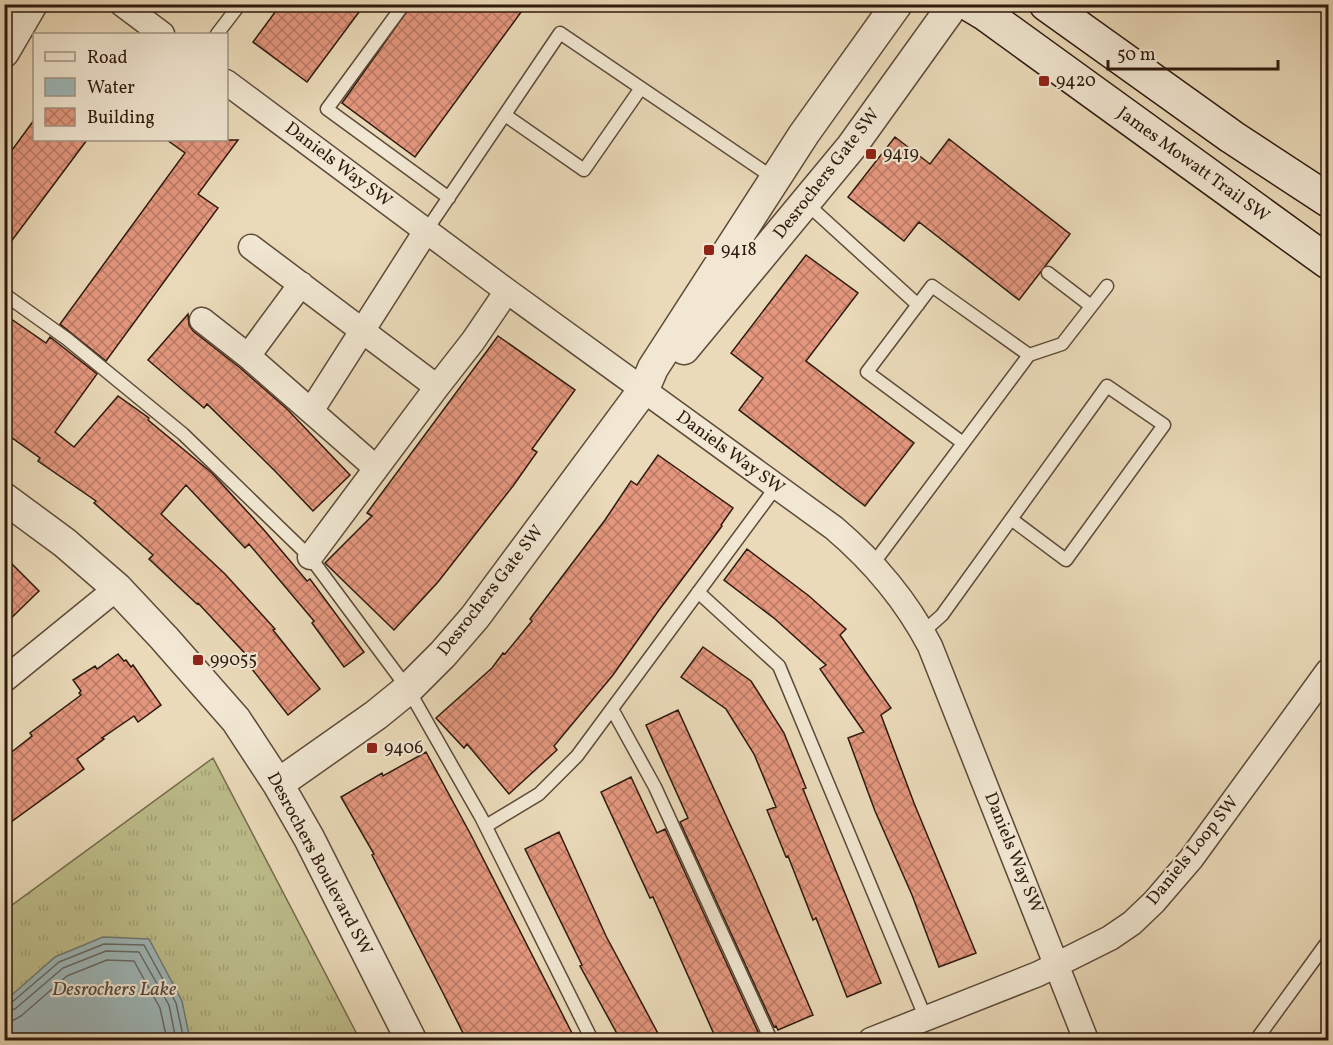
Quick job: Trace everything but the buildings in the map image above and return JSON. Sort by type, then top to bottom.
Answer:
[{"type":"main road","name":"James Mowatt Trail SW","points":[[969,4],[1329,262]]},
{"type":"main road","points":[[1046,4],[1232,137],[1329,200]]},
{"type":"street","points":[[4,52],[32,4]]},
{"type":"street","points":[[122,4],[161,33]]},
{"type":"street","name":"Desrochers Gate SW","points":[[278,784],[376,715],[408,689],[475,617],[644,389],[653,368],[775,178],[897,4]]},
{"type":"street","name":"Desrochers Gate SW","points":[[644,389],[663,375],[852,146],[954,4]]},
{"type":"street","name":"Daniels Way SW","points":[[228,83],[507,291],[834,528],[873,564],[894,589],[923,632],[942,673],[1057,965]]},
{"type":"street","points":[[311,411],[426,231]]},
{"type":"street","points":[[251,247],[437,387]]},
{"type":"street","points":[[248,356],[301,284]]},
{"type":"street","points":[[310,557],[473,341],[507,291]]},
{"type":"street","points":[[202,320],[248,356],[376,468]]},
{"type":"street","name":"Desrochers Boulevard SW","points":[[4,498],[64,543],[117,588],[236,720],[278,784],[309,838],[411,1041]]},
{"type":"street","points":[[4,680],[117,588]]},
{"type":"street","name":"Daniels Loop SW","points":[[871,1041],[1057,965],[1110,938],[1132,923],[1172,883],[1329,671]]},
{"type":"street","points":[[1057,965],[1086,1041]]},
{"type":"lane","points":[[218,33],[240,4]]},
{"type":"lane","points":[[404,4],[327,109],[449,198]]},
{"type":"lane","points":[[426,231],[560,33],[775,178]]},
{"type":"lane","points":[[505,116],[584,170],[641,88]]},
{"type":"lane","points":[[806,203],[918,305]]},
{"type":"lane","points":[[1048,273],[1092,306]]},
{"type":"lane","points":[[963,443],[867,372],[932,286],[1029,355]]},
{"type":"lane","points":[[873,564],[1029,355],[1062,344],[1107,286]]},
{"type":"lane","points":[[4,294],[67,339],[183,434],[310,557],[408,689],[486,826],[592,1041]]},
{"type":"lane","points":[[923,632],[942,615],[1011,519],[1107,387],[1164,425],[1066,560],[1011,519]]},
{"type":"lane","points":[[486,826],[539,794],[577,756],[776,487]]},
{"type":"lane","points":[[698,592],[779,666],[926,1019]]},
{"type":"lane","points":[[612,709],[655,787],[771,1041]]},
{"type":"lane","points":[[1256,1041],[1329,941]]},
{"type":"green space","points":[[213,758],[360,1040],[5,1040],[4,911]]},
{"type":"water","name":"Desrochers Lake","points":[[103,937],[149,939],[182,1001],[190,1040],[5,1040],[5,1001],[55,957]]},
{"type":"place","name":"9420","points":[[1044,81]]},
{"type":"place","name":"9419","points":[[871,154]]},
{"type":"place","name":"9418","points":[[709,250]]},
{"type":"place","name":"99055","points":[[198,660]]},
{"type":"place","name":"9406","points":[[372,748]]}]
